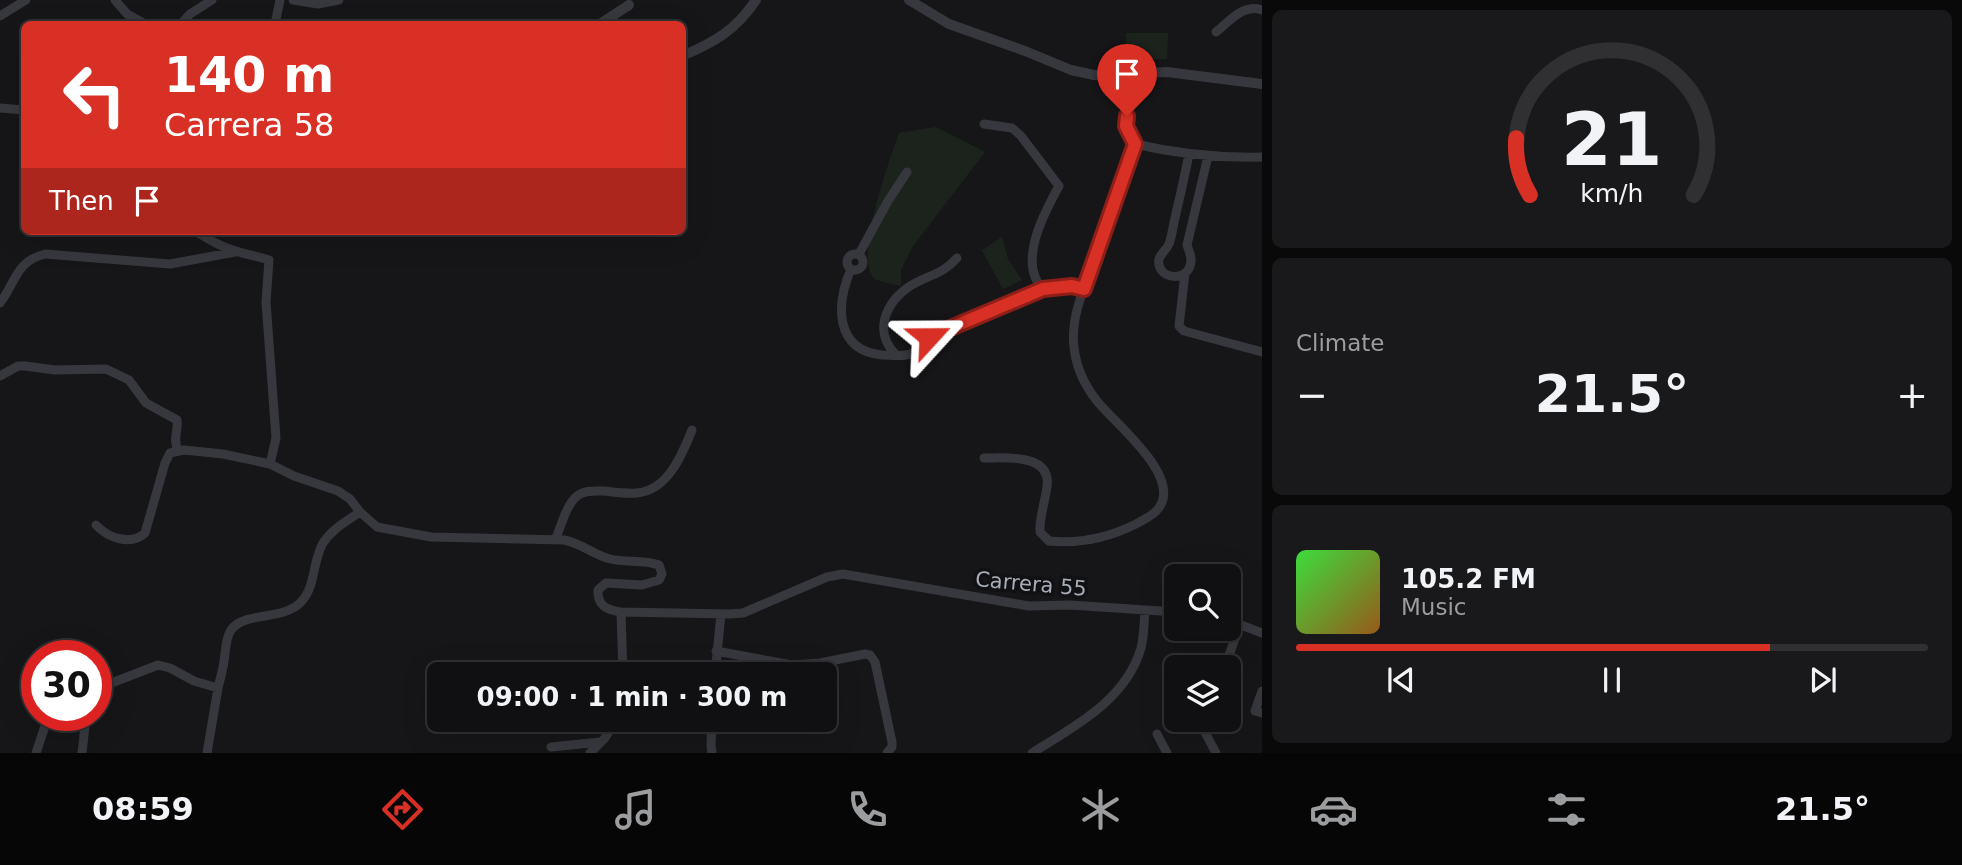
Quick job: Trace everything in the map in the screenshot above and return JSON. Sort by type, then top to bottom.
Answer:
[{"type":"street","points":[[0,16],[26,0]]},
{"type":"street","points":[[115,0],[127,14],[140,21]]},
{"type":"street","points":[[184,21],[212,0]]},
{"type":"street","points":[[276,21],[280,0]]},
{"type":"street","points":[[293,0],[318,4],[339,0]]},
{"type":"street","points":[[686,54],[727,33],[741,21],[755,0]]},
{"type":"street","points":[[909,0],[949,24],[1071,70],[1094,75],[1167,72],[1262,84]]},
{"type":"street","points":[[604,21],[629,3]]},
{"type":"street","points":[[1216,32],[1246,8],[1262,10]]},
{"type":"street","points":[[984,458],[1023,458],[1041,468],[1048,486],[1040,532],[1049,541],[1103,538],[1153,514],[1164,498],[1159,475],[1152,461],[1096,400],[1080,371],[1074,352],[1073,336],[1084,289],[1133,140],[1126,126],[1127,116],[1146,72]]},
{"type":"street","points":[[1117,75],[1130,85],[1133,102]]},
{"type":"street","points":[[0,108],[21,110]]},
{"type":"street","points":[[984,124],[1012,128],[1059,186],[1045,214],[1031,257],[1032,269],[1043,289]]},
{"type":"street","points":[[1133,140],[1189,154],[1262,157]]},
{"type":"street","points":[[1189,154],[1169,242],[1158,261],[1166,274],[1175,276],[1185,273],[1191,265],[1187,245],[1208,156]]},
{"type":"street","points":[[907,172],[859,254],[863,265],[856,270],[852,269],[846,281],[841,305],[842,317],[848,334],[861,349],[880,354],[910,355],[934,333],[1043,289],[1072,286],[1084,289]]},
{"type":"street","points":[[201,235],[237,252],[269,260],[266,302],[276,438],[270,464]]},
{"type":"street","points":[[0,303],[22,265],[32,257],[46,254],[170,264],[237,252]]},
{"type":"street","points":[[896,355],[886,341],[883,328],[894,300],[913,284],[944,271],[957,258]]},
{"type":"street","points":[[1185,273],[1179,326],[1184,331],[1262,352]]},
{"type":"street","points":[[0,376],[18,366],[55,370],[106,369],[128,380],[146,404],[177,420],[175,441],[178,450]]},
{"type":"street","points":[[555,540],[572,502],[578,495],[586,491],[636,494],[654,487],[668,475],[681,457],[692,430]]},
{"type":"street","points":[[96,525],[115,537],[132,540],[145,533],[166,463],[170,453],[178,450],[223,454],[270,464],[294,477],[338,491],[350,499],[377,527],[431,537],[575,542],[607,559],[659,565],[662,574],[659,580],[642,585],[606,583],[598,590],[599,601],[606,609],[621,612],[721,614],[716,662]]},
{"type":"street","points":[[207,753],[229,632],[243,620],[285,612],[301,602],[309,591],[322,545],[330,534],[360,512]]},
{"type":"street","name":"Carrera 55","points":[[721,614],[743,613],[827,577],[843,575],[1028,606],[1070,605],[1164,611]]},
{"type":"street","points":[[1032,753],[1109,702],[1131,674],[1142,646],[1145,610]]},
{"type":"street","points":[[621,612],[623,662]]},
{"type":"street","points":[[1241,624],[1262,632]]},
{"type":"street","points":[[716,651],[792,665],[870,655],[875,662],[892,742],[887,753]]},
{"type":"street","points":[[112,683],[158,665],[218,688]]},
{"type":"street","points":[[1262,691],[1255,711],[1262,713]]},
{"type":"street","points":[[36,753],[43,731]]},
{"type":"street","points":[[82,753],[84,731]]},
{"type":"street","points":[[590,753],[607,732]]},
{"type":"street","points":[[711,732],[712,753]]},
{"type":"street","points":[[1206,732],[1216,753]]},
{"type":"street","points":[[1157,734],[1167,753]]},
{"type":"street","points":[[551,747],[600,742]]},
{"type":"shaded area","points":[[1126,33],[1168,33],[1167,59],[1126,59]]},
{"type":"shaded area","points":[[936,127],[985,152],[913,246],[901,270],[901,286],[877,280],[869,269],[870,231],[899,133]]},
{"type":"shaded area","points":[[1002,237],[1008,259],[1022,280],[1003,289],[982,250]]},
{"type":"route","points":[[929,337],[1043,289],[1072,286],[1084,289],[1135,144],[1126,126],[1127,116]]}]
